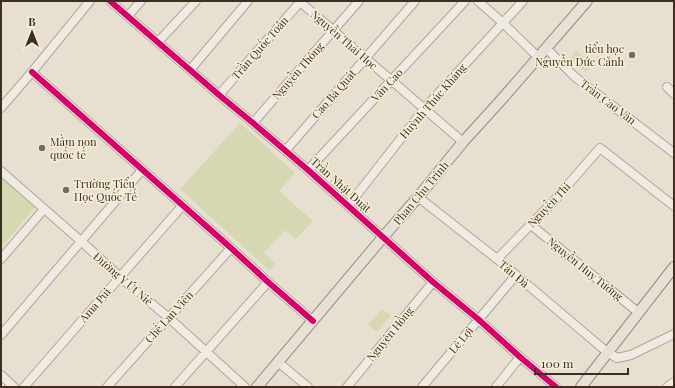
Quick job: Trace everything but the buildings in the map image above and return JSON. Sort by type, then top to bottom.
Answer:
[{"type":"main road","name":"Phan Chu Trinh","points":[[257,387],[463,142],[587,1]]},
{"type":"main road","points":[[581,387],[674,267]]},
{"type":"street","points":[[1,108],[90,1]]},
{"type":"street","name":"Trần Nhật Duật","points":[[110,1],[219,95],[286,150],[384,236],[433,282],[556,387]]},
{"type":"street","points":[[128,16],[141,1]]},
{"type":"street","points":[[158,42],[196,1]]},
{"type":"street","points":[[190,70],[248,1]]},
{"type":"street","name":"Nguyễn Thái Học","points":[[300,1],[463,142]]},
{"type":"street","name":"Trần Quốc Toản","points":[[219,95],[300,1]]},
{"type":"street","name":"Nguyễn Thông","points":[[253,123],[359,1]]},
{"type":"street","name":"Cao Bá Quát","points":[[286,150],[415,1]]},
{"type":"street","name":"Văn Cao","points":[[308,170],[465,1]]},
{"type":"street","points":[[478,1],[538,57]]},
{"type":"street","name":"Huỳnh Thúc Kháng","points":[[348,206],[424,109],[523,1]]},
{"type":"street","name":"Trần Cao Vân","points":[[546,48],[575,77],[674,153]]},
{"type":"street","points":[[32,72],[313,321]]},
{"type":"street","points":[[667,87],[674,94]]},
{"type":"street","name":"Nguyễn Thi","points":[[496,259],[553,202],[600,148],[674,206]]},
{"type":"street","points":[[1,335],[142,170]]},
{"type":"street","name":"Đường Y Út Niê","points":[[1,171],[120,277],[169,318],[245,387]]},
{"type":"street","name":"Tản Đà","points":[[418,197],[516,275],[607,352]]},
{"type":"street","name":"Ama Pui","points":[[24,387],[183,205]]},
{"type":"street","points":[[1,259],[44,209]]},
{"type":"street","name":"Nguyễn Huy Tưởng","points":[[531,225],[639,313]]},
{"type":"street","name":"Chế Lan Viên","points":[[107,387],[231,248]]},
{"type":"street","name":"Lê Lợi","points":[[422,387],[516,275]]},
{"type":"street","points":[[175,387],[268,282]]},
{"type":"street","name":"Nguyên Hồng","points":[[347,387],[433,282]]},
{"type":"street","points":[[607,352],[617,358],[631,355],[674,334]]},
{"type":"street","points":[[496,387],[520,357]]},
{"type":"street","points":[[278,362],[308,387]]},
{"type":"street","points":[[1,375],[14,387]]},
{"type":"street","points":[[667,387],[674,382]]},
{"type":"green space","points":[[576,50],[592,64],[586,72],[570,58]]},
{"type":"green space","points":[[240,123],[295,173],[279,191],[313,221],[296,239],[285,230],[264,253],[276,264],[270,271],[180,189]]},
{"type":"green space","points":[[1,176],[36,206],[4,244],[1,242]]},
{"type":"green space","points":[[382,309],[391,315],[377,332],[368,325]]},
{"type":"cycle path","points":[[110,1],[308,170],[433,282],[556,387]]},
{"type":"cycle path","points":[[32,72],[313,321]]},
{"type":"place","name":"tiểu học Nguyễn Đức Cảnh","points":[[632,55]]},
{"type":"place","name":"Mầm non quốc tế","points":[[42,148]]},
{"type":"place","name":"Trường Tiểu Học Quốc Tế","points":[[66,190]]}]
